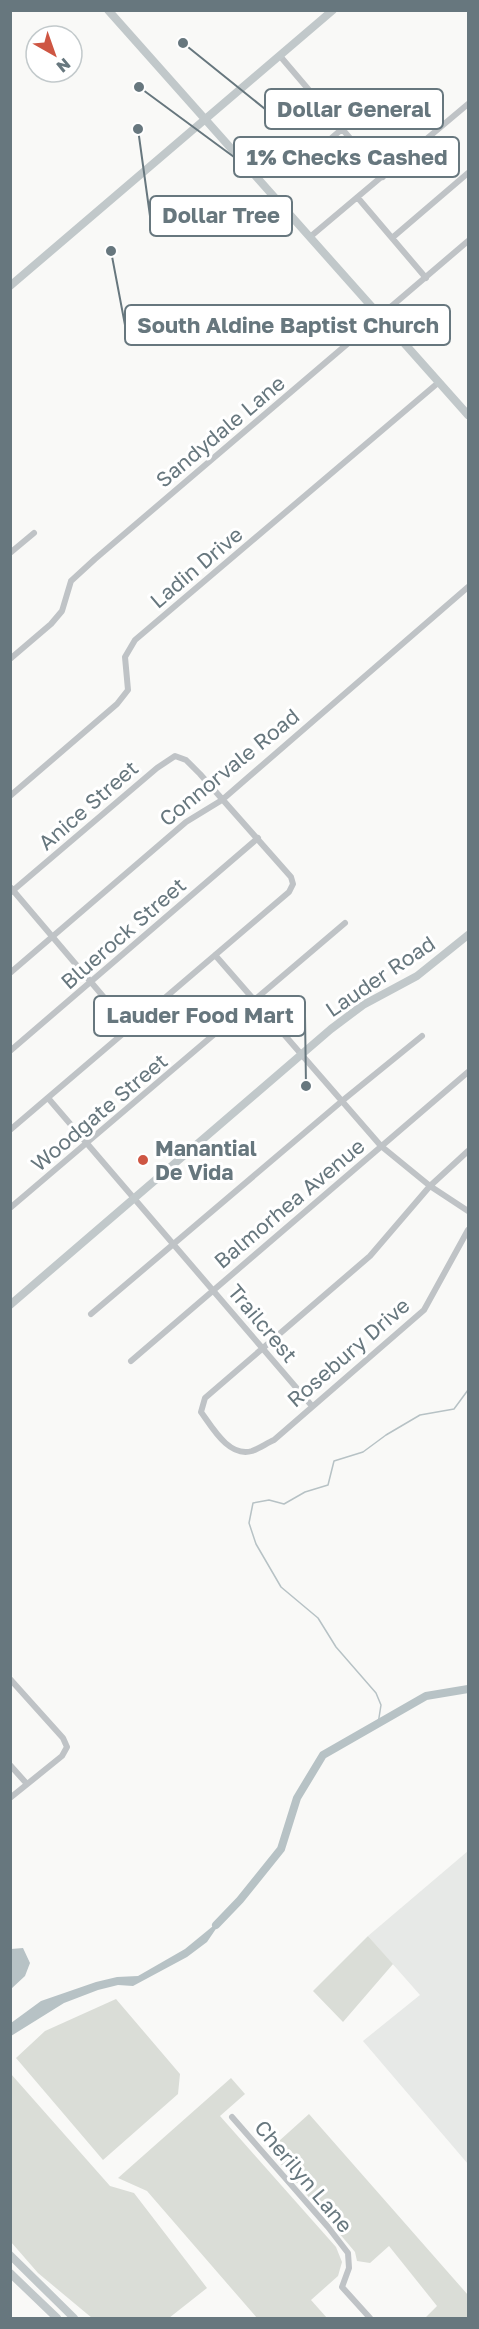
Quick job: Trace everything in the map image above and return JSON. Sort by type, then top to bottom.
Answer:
[{"type":"main road","points":[[108,10],[468,415]]},
{"type":"main road","points":[[10,286],[333,10]]},
{"type":"main road","name":"Lauder Road","points":[[10,1305],[302,1054],[363,1005],[417,976],[468,935]]},
{"type":"main road","points":[[10,2255],[74,2319]]},
{"type":"main road","points":[[10,2273],[57,2319]]},
{"type":"street","points":[[280,56],[383,177]]},
{"type":"street","points":[[310,237],[468,104]]},
{"type":"street","points":[[291,173],[342,129]]},
{"type":"street","points":[[392,238],[468,173]]},
{"type":"street","points":[[358,198],[426,278]]},
{"type":"street","name":"Sandydale Lane","points":[[10,659],[51,624],[62,611],[71,581],[95,559],[468,241]]},
{"type":"street","name":"Ladin Drive","points":[[10,796],[117,704],[128,690],[125,657],[135,640],[439,382]]},
{"type":"street","points":[[11,552],[34,533]]},
{"type":"street","name":"Connorvale Road","points":[[10,972],[186,822],[222,800],[468,587]]},
{"type":"street","name":"Anice Street","points":[[11,891],[170,758],[180,757],[189,764],[222,800]]},
{"type":"street","points":[[10,1130],[289,892],[293,884],[291,877],[222,800]]},
{"type":"street","name":"Bluerock Street","points":[[10,1052],[258,838]]},
{"type":"street","points":[[11,891],[130,1028]]},
{"type":"street","name":"Woodgate Street","points":[[10,1208],[345,923]]},
{"type":"street","points":[[215,955],[381,1146],[430,1186],[468,1211]]},
{"type":"street","points":[[92,1314],[342,1101],[422,1036]]},
{"type":"street","name":"Balmorhea Avenue","points":[[131,1362],[468,1072]]},
{"type":"street","name":"Trailcrest","points":[[48,1098],[312,1406]]},
{"type":"street","points":[[262,1348],[370,1256],[430,1186],[468,1151]]},
{"type":"street","name":"Rosebury Drive","points":[[262,1348],[205,1398],[201,1412],[221,1439],[232,1449],[250,1452],[274,1440],[424,1310],[468,1230]]},
{"type":"street","points":[[10,1679],[63,1738],[67,1747],[63,1756],[10,1798]]},
{"type":"street","points":[[10,1765],[27,1784]]},
{"type":"street","name":"Cherilyn Lane","points":[[232,2117],[348,2253],[349,2268],[342,2287],[370,2319]]},
{"type":"shaded area","points":[[468,1851],[468,2164],[363,2041],[420,1995],[368,1936]]},
{"type":"shaded area","points":[[224,1917],[207,1942],[187,1957],[133,1986],[118,1985],[64,2003],[11,2036],[11,2023],[41,2001],[96,1982],[117,1977],[138,1976],[185,1949]]},
{"type":"shaded area","points":[[368,1936],[393,1964],[343,2022],[313,1991]]},
{"type":"shaded area","points":[[23,1948],[30,1963],[25,1976],[11,1989],[11,1949]]},
{"type":"shaded area","points":[[116,1999],[180,2074],[178,2094],[103,2160],[16,2058],[45,2031]]},
{"type":"shaded area","points":[[11,2074],[110,2186],[134,2193],[207,2288],[169,2318],[92,2318],[38,2273],[11,2242]]},
{"type":"shaded area","points":[[231,2078],[245,2094],[220,2116],[336,2247],[342,2262],[338,2276],[311,2300],[327,2318],[257,2318],[147,2191],[118,2178]]},
{"type":"shaded area","points":[[309,2114],[468,2295],[468,2318],[425,2318],[437,2306],[389,2246],[370,2263],[357,2261],[355,2252],[269,2150]]},
{"type":"waterway","points":[[378,1724],[381,1705],[376,1693],[336,1647],[318,1618],[281,1587],[256,1544],[249,1523],[253,1503],[269,1500],[284,1504],[305,1492],[328,1485],[334,1461],[363,1452],[420,1415],[454,1409],[468,1390]]},
{"type":"waterway","points":[[216,1925],[240,1900],[281,1849],[297,1798],[323,1755],[426,1696],[468,1689]]},
{"type":"place","name":"Dollar General","points":[[183,43]]},
{"type":"place","name":"1% Checks Cashed","points":[[139,87]]},
{"type":"place","name":"Dollar Tree","points":[[138,129]]},
{"type":"place","name":"South Aldine Baptist Church","points":[[111,251]]},
{"type":"place","name":"Lauder Food Mart","points":[[306,1086]]},
{"type":"place","name":"Manantial De Vida","points":[[143,1160]]}]
